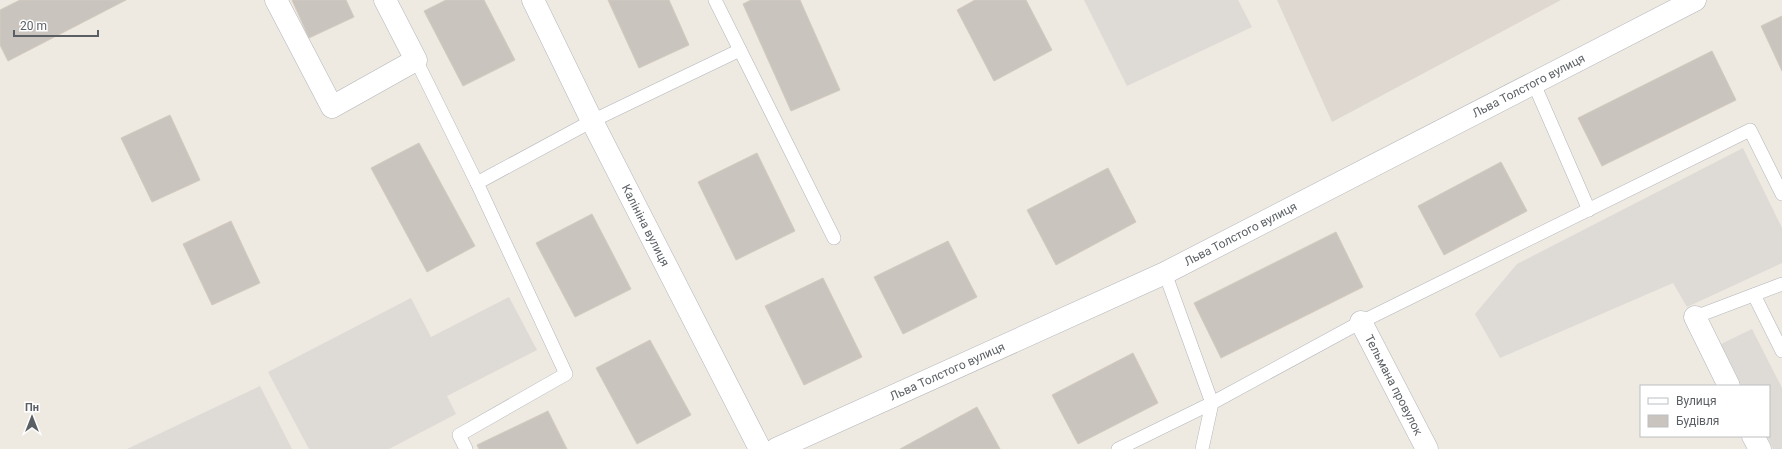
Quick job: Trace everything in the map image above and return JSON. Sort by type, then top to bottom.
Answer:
[{"type":"street","points":[[276,0],[332,107],[416,60],[385,0]]},
{"type":"street","name":"Калініна вулиця","points":[[533,0],[592,121],[760,449]]},
{"type":"street","name":"Льва Толстого вулиця","points":[[776,449],[1165,273],[1695,0]]},
{"type":"street","points":[[1695,317],[1729,385]]},
{"type":"street","name":"Тельмана провулок","points":[[1361,322],[1427,449]]},
{"type":"street","points":[[1754,437],[1760,449]]},
{"type":"lane","points":[[715,0],[834,238]]},
{"type":"lane","points":[[477,182],[592,121],[740,50]]},
{"type":"lane","points":[[416,60],[477,182],[566,374],[459,435],[466,449]]},
{"type":"lane","points":[[1534,84],[1589,210]]},
{"type":"lane","points":[[1118,449],[1212,403],[1361,322],[1750,130],[1782,194]]},
{"type":"lane","points":[[1165,273],[1212,403],[1202,449]]},
{"type":"lane","points":[[1695,317],[1782,284]]},
{"type":"lane","points":[[1754,295],[1782,351]]},
{"type":"shaded area","points":[[1084,0],[1238,0],[1252,27],[1127,86]]},
{"type":"shaded area","points":[[1277,0],[1561,0],[1332,122]]},
{"type":"shaded area","points":[[1743,148],[1782,228],[1782,263],[1687,307],[1673,283],[1500,358],[1475,314],[1517,264]]},
{"type":"shaded area","points":[[509,297],[537,350],[447,396],[456,414],[389,449],[309,449],[268,372],[411,298],[431,337]]},
{"type":"shaded area","points":[[1752,329],[1782,388],[1782,449],[1773,449],[1767,437],[1770,437],[1770,385],[1742,385],[1721,344]]},
{"type":"shaded area","points":[[260,386],[292,449],[127,449]]},
{"type":"building","points":[[20,0],[126,0],[8,61],[0,45],[0,10]]},
{"type":"building","points":[[292,0],[346,0],[354,17],[309,38]]},
{"type":"building","points":[[446,0],[484,0],[515,60],[463,86],[424,11]]},
{"type":"building","points":[[608,0],[669,0],[689,45],[639,68]]},
{"type":"building","points":[[751,0],[800,0],[840,90],[791,111],[743,4]]},
{"type":"building","points":[[975,0],[1026,0],[1052,50],[994,81],[957,10]]},
{"type":"building","points":[[1782,16],[1782,71],[1761,26]]},
{"type":"building","points":[[1712,51],[1736,100],[1602,166],[1578,118]]},
{"type":"building","points":[[170,115],[200,180],[152,202],[121,138]]},
{"type":"building","points":[[419,143],[475,246],[427,272],[371,168]]},
{"type":"building","points":[[757,153],[795,231],[736,260],[698,182]]},
{"type":"building","points":[[1501,162],[1527,211],[1444,255],[1418,206]]},
{"type":"building","points":[[1108,168],[1136,222],[1056,265],[1027,210]]},
{"type":"building","points":[[592,214],[631,289],[575,317],[536,243]]},
{"type":"building","points":[[231,221],[260,283],[212,305],[183,244]]},
{"type":"building","points":[[1336,232],[1363,287],[1221,358],[1194,303]]},
{"type":"building","points":[[948,241],[977,297],[903,334],[874,277]]},
{"type":"building","points":[[823,278],[862,357],[804,385],[765,306]]},
{"type":"building","points":[[650,340],[691,415],[637,444],[596,368]]},
{"type":"building","points":[[1133,353],[1158,403],[1078,444],[1052,395]]},
{"type":"building","points":[[977,407],[1000,449],[900,449]]},
{"type":"building","points":[[548,411],[567,449],[479,449],[477,445]]}]
